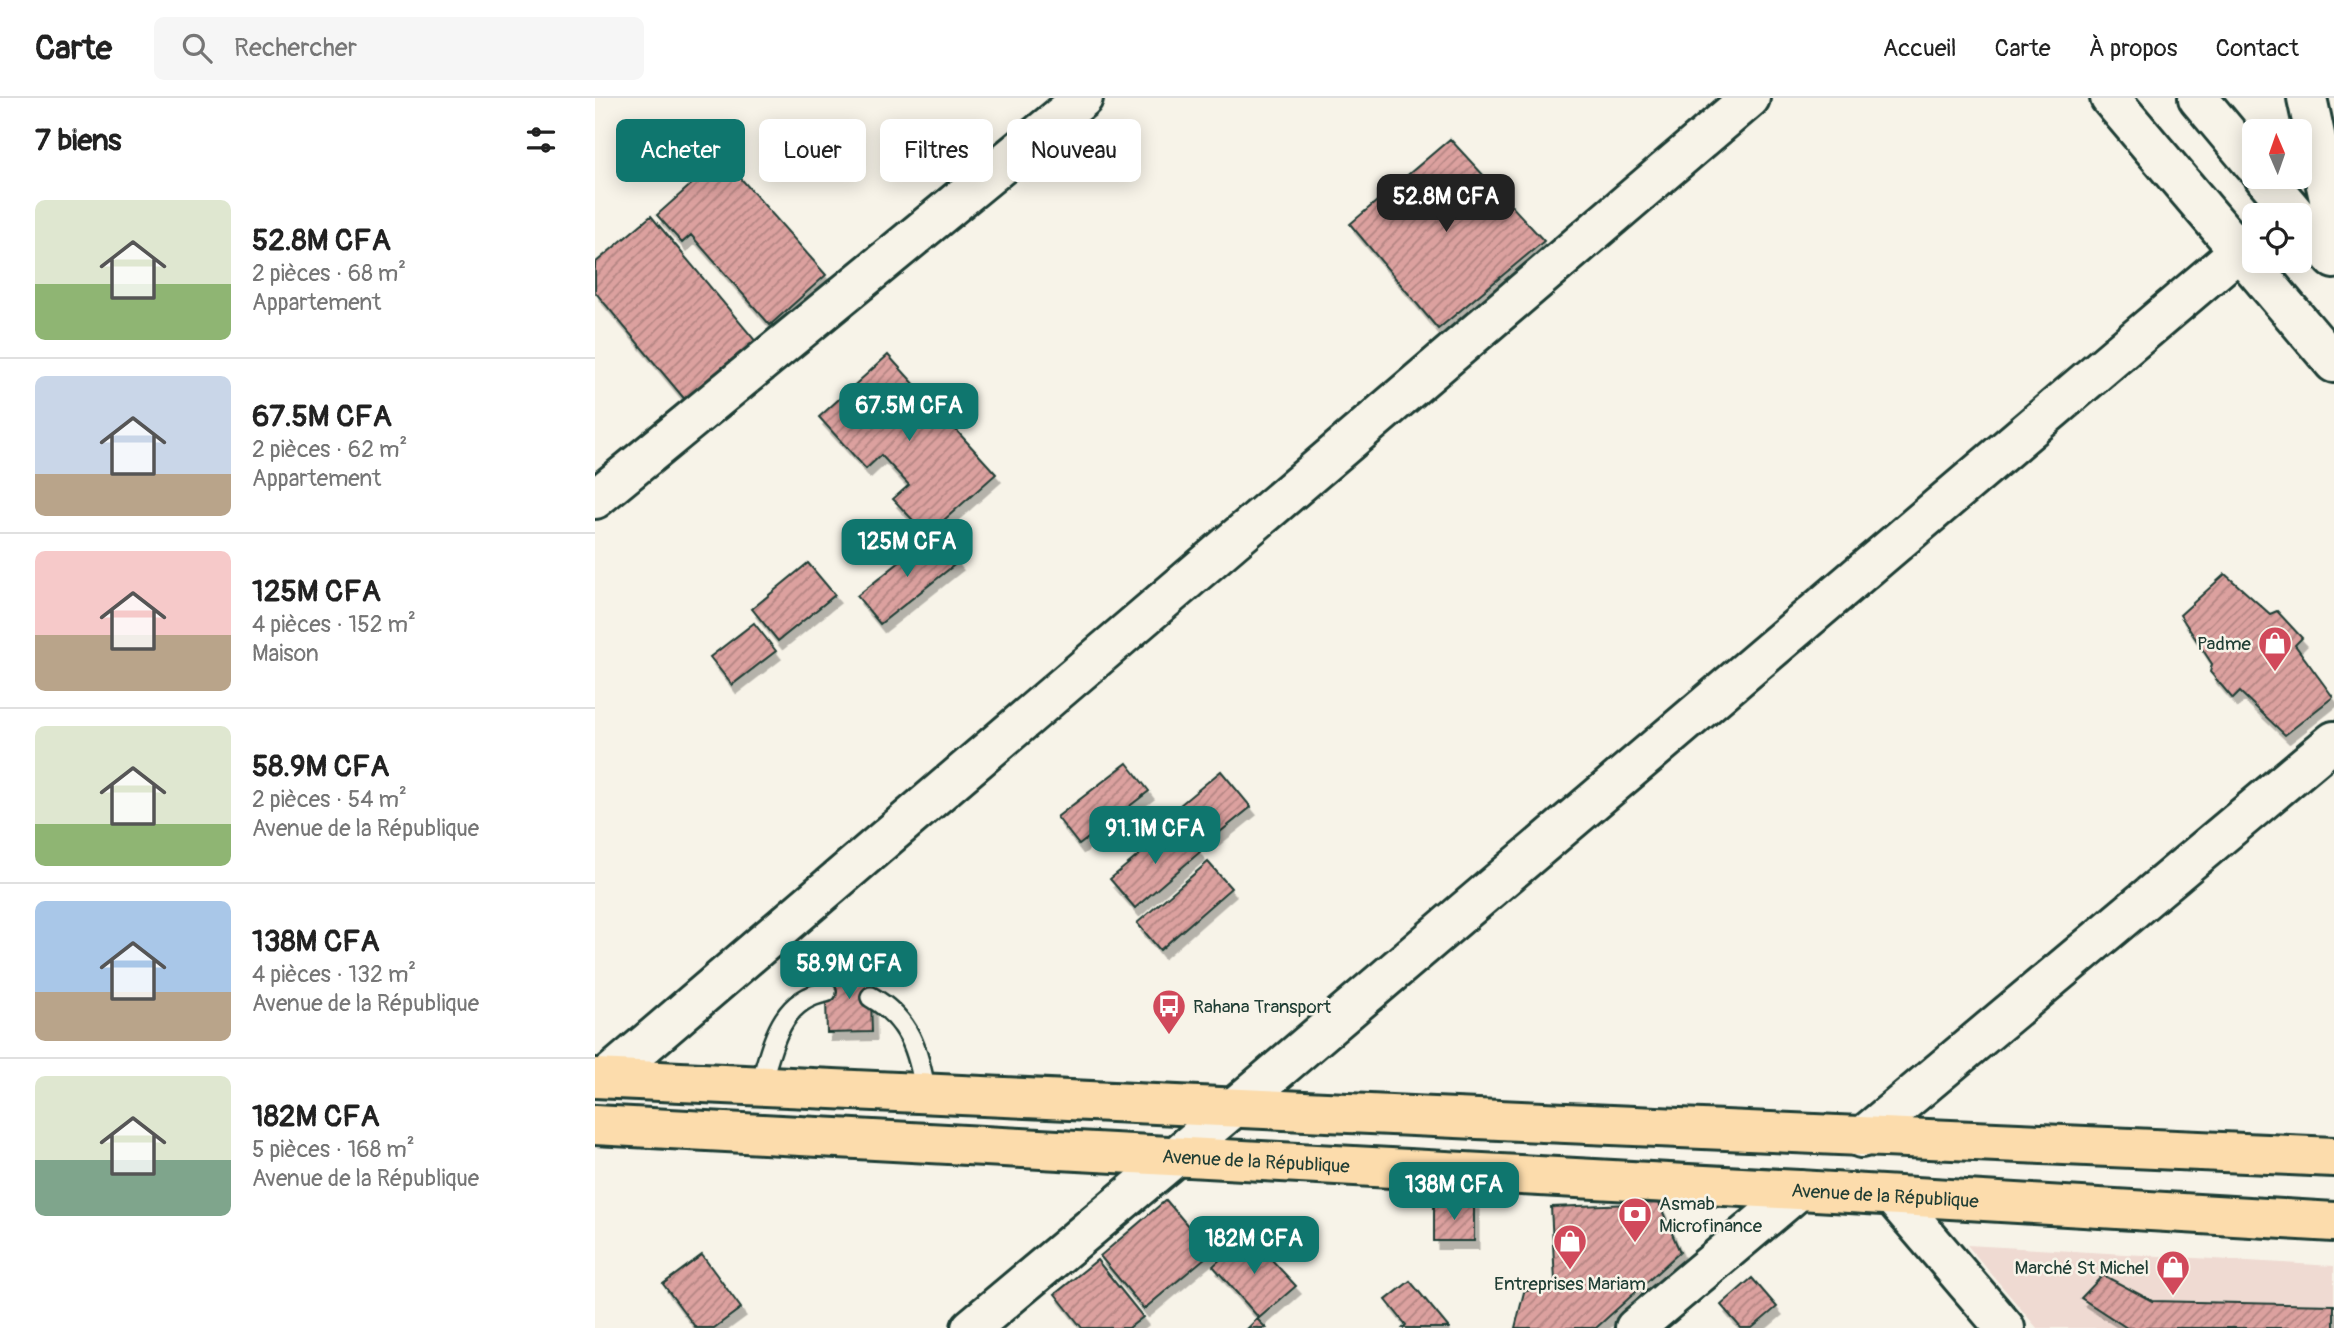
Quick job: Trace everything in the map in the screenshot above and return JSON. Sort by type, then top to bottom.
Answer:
[{"type":"main road","points":[[600,1078],[1237,1105],[1861,1138],[2334,1157]]},
{"type":"main road","name":"Avenue de la République","points":[[595,1125],[1799,1190],[1894,1198],[2334,1222]]},
{"type":"street","points":[[595,499],[1083,98]]},
{"type":"street","points":[[600,1078],[1749,98]]},
{"type":"street","points":[[2110,98],[2242,240]]},
{"type":"street","points":[[2197,98],[2242,151]]},
{"type":"street","points":[[2307,98],[2329,172],[2334,222]]},
{"type":"street","points":[[2302,203],[2329,172]]},
{"type":"street","points":[[2273,189],[2284,203]]},
{"type":"street","points":[[2312,235],[2334,259]]},
{"type":"street","points":[[971,1328],[1172,1156],[1237,1105],[2242,247]]},
{"type":"street","points":[[2267,273],[2334,363]]},
{"type":"street","points":[[1861,1138],[2334,741]]},
{"type":"street","points":[[1635,1328],[1799,1190]]},
{"type":"street","points":[[1894,1198],[2005,1328]]},
{"type":"lane","points":[[759,1084],[783,1017],[811,994],[826,992]]},
{"type":"lane","points":[[871,997],[891,1009],[915,1044],[926,1092]]},
{"type":"shaded area","name":"Marché St Michel","points":[[1967,1245],[2334,1266],[2334,1328],[2037,1328]]},
{"type":"building","points":[[1450,139],[1544,241],[1438,329],[1350,224]]},
{"type":"building","points":[[694,182],[744,182],[826,275],[770,325],[691,235],[682,243],[657,215]]},
{"type":"building","points":[[651,216],[758,344],[687,402],[595,292],[595,263]]},
{"type":"building","points":[[888,355],[996,474],[927,535],[893,499],[909,485],[881,455],[866,469],[819,417]]},
{"type":"building","points":[[935,534],[958,562],[880,624],[857,596]]},
{"type":"building","points":[[808,563],[835,595],[778,641],[752,609]]},
{"type":"building","points":[[2225,574],[2270,614],[2277,611],[2302,638],[2295,645],[2333,697],[2285,735],[2240,692],[2233,699],[2210,672],[2212,664],[2180,615]]},
{"type":"building","points":[[754,623],[776,651],[732,685],[710,657]]},
{"type":"building","points":[[1127,763],[1149,791],[1079,845],[1057,817]]},
{"type":"building","points":[[1221,771],[1251,807],[1210,840],[1180,805]]},
{"type":"building","points":[[1176,824],[1200,852],[1135,908],[1110,879]]},
{"type":"building","points":[[1208,862],[1231,888],[1160,950],[1137,923]]},
{"type":"building","points":[[870,968],[872,1032],[827,1033],[825,969]]},
{"type":"building","points":[[1166,1200],[1211,1253],[1144,1309],[1100,1256]]},
{"type":"building","points":[[1434,1202],[1474,1202],[1474,1241],[1434,1241]]},
{"type":"building","points":[[1659,1203],[1680,1252],[1596,1328],[1515,1328],[1524,1292],[1555,1281],[1551,1207]]},
{"type":"building","points":[[1248,1234],[1296,1286],[1259,1318],[1213,1266]]},
{"type":"building","points":[[702,1255],[741,1308],[714,1328],[696,1328],[663,1284]]},
{"type":"building","points":[[1097,1260],[1143,1317],[1129,1328],[1082,1328],[1055,1294]]},
{"type":"building","points":[[2103,1275],[2152,1301],[2334,1305],[2334,1328],[2127,1328],[2081,1298]]},
{"type":"building","points":[[1752,1278],[1777,1307],[1752,1328],[1741,1328],[1721,1305]]},
{"type":"building","points":[[1410,1281],[1449,1328],[1403,1328],[1406,1325],[1386,1300]]},
{"type":"building","points":[[1257,1319],[1266,1328],[1248,1328]]},
{"type":"place","name":"Padme","points":[[2275,673]]},
{"type":"place","name":"Rahana Transport","points":[[1169,1036]]},
{"type":"place","name":"Asmab Microfinance","points":[[1635,1244]]},
{"type":"place","name":"Entreprises Mariam","points":[[1570,1271]]},
{"type":"place","name":"Marché St Michel","points":[[2173,1297]]}]
